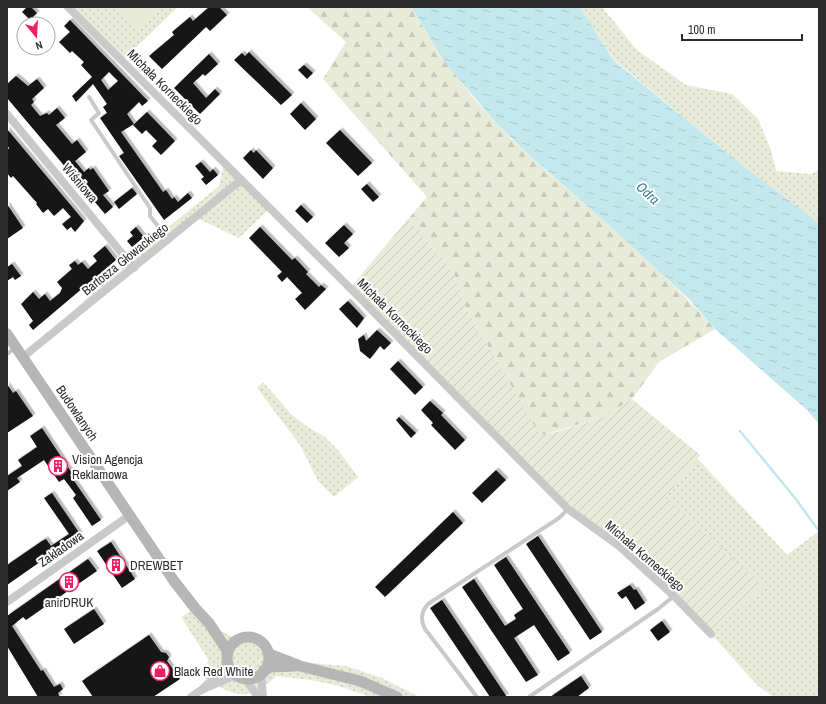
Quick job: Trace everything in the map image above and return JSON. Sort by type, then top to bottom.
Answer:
[{"type":"main road","name":"Budowlanych","points":[[7,334],[12,351],[23,357],[184,595],[209,623],[227,656]]},
{"type":"main road","name":"Budowlanych","points":[[209,623],[233,637],[241,638]]},
{"type":"main road","points":[[263,672],[269,660],[267,648],[258,639],[247,637],[241,638],[231,645],[227,656],[231,670],[240,676],[256,677],[271,667],[300,666]]},
{"type":"main road","points":[[268,654],[300,666],[344,676],[398,697]]},
{"type":"street","name":"Michała Korneckiego","points":[[68,7],[568,509],[619,546],[674,596],[711,634]]},
{"type":"street","name":"Wiśniowa","points":[[7,114],[134,268]]},
{"type":"street","name":"Bartosza Głowackiego","points":[[23,357],[241,180]]},
{"type":"street","name":"Zakładowa","points":[[7,602],[130,515]]},
{"type":"street","points":[[201,690],[208,681],[225,667],[227,656]]},
{"type":"street","points":[[263,672],[263,697]]},
{"type":"street","points":[[191,697],[201,690],[240,676],[258,697]]},
{"type":"lane","points":[[89,97],[99,113],[91,120],[150,208],[150,216],[168,239]]},
{"type":"lane","points":[[477,697],[425,630],[421,622],[422,611],[428,604],[559,518],[568,509]]},
{"type":"lane","points":[[529,697],[658,609],[674,596]]},
{"type":"green space","points":[[68,7],[178,7],[122,61]]},
{"type":"green space","points":[[118,7],[160,7],[138,28]]},
{"type":"green space","points":[[307,7],[411,7],[450,67],[471,95],[495,122],[529,156],[607,223],[655,267],[686,297],[715,329],[659,362],[632,399],[603,417],[540,436],[467,310],[453,271],[408,219],[427,197],[323,79],[346,42]]},
{"type":"green space","points":[[580,7],[602,7],[637,50],[686,85],[732,94],[758,119],[771,150],[776,171],[811,174],[819,170],[819,223],[746,168],[614,60]]},
{"type":"green space","points":[[224,163],[270,208],[239,238],[195,217],[23,357],[128,260],[219,186]]},
{"type":"green space","points":[[408,219],[453,271],[467,310],[540,435],[557,432],[603,417],[632,399],[700,455],[665,497],[764,586],[711,634],[674,596],[568,509],[350,288]]},
{"type":"green space","points":[[263,382],[291,414],[306,426],[325,437],[338,450],[358,477],[334,497],[318,481],[300,445],[257,388]]},
{"type":"green space","points":[[697,458],[787,555],[819,531],[819,697],[774,697],[758,686],[711,634],[665,497]]},
{"type":"green space","points":[[195,608],[212,624],[233,637],[253,638],[262,641],[269,654],[301,662],[346,666],[382,678],[420,697],[370,697],[339,686],[311,680],[276,676],[267,685],[250,694],[233,693],[225,690],[205,678],[208,659],[181,617]]},
{"type":"water","name":"Odra","points":[[411,7],[580,7],[614,61],[746,168],[819,223],[819,424],[807,410],[715,329],[689,299],[609,225],[531,157],[496,123],[446,64]]},
{"type":"building","points":[[27,7],[31,7],[37,13],[34,16],[26,16],[22,12]]},
{"type":"building","points":[[209,7],[219,7],[227,15],[210,31],[206,27],[162,69],[149,56],[174,35],[172,32],[190,17],[193,21]]},
{"type":"building","points":[[70,20],[148,101],[142,106],[139,102],[127,114],[134,124],[121,132],[163,192],[166,190],[172,199],[174,197],[178,202],[188,193],[192,198],[164,220],[119,156],[124,153],[100,118],[107,113],[103,107],[107,104],[93,84],[76,102],[72,96],[92,77],[81,65],[84,62],[72,51],[70,53],[59,42],[70,32],[64,26]],"holes":[[[109,72],[118,81],[108,90],[101,80]]]},
{"type":"building","points":[[249,52],[292,95],[281,105],[234,60],[242,53],[245,56]]},
{"type":"building","points":[[209,54],[218,64],[205,76],[203,74],[193,83],[206,98],[215,89],[220,94],[200,114],[174,88]]},
{"type":"building","points":[[304,65],[313,73],[307,79],[298,70]]},
{"type":"building","points":[[16,76],[28,86],[37,79],[44,88],[32,99],[34,102],[31,105],[40,116],[47,113],[49,115],[57,108],[65,118],[56,125],[72,144],[77,140],[86,152],[75,161],[84,172],[89,168],[90,170],[93,168],[109,191],[103,195],[113,207],[105,214],[7,98],[7,84]]},
{"type":"building","points":[[301,103],[316,119],[305,130],[290,114]]},
{"type":"building","points":[[147,112],[175,141],[161,155],[152,146],[157,141],[146,130],[142,134],[133,125]]},
{"type":"building","points":[[7,129],[84,221],[75,232],[71,227],[67,230],[62,224],[71,217],[63,208],[54,216],[48,209],[43,213],[36,204],[37,203],[13,176],[11,178],[7,173],[7,151],[9,148],[7,145]]},
{"type":"building","points":[[340,130],[372,163],[358,176],[326,143]]},
{"type":"building","points":[[251,150],[254,153],[256,150],[273,168],[263,179],[243,158]]},
{"type":"building","points":[[201,162],[210,172],[213,169],[218,175],[206,185],[201,179],[204,177],[195,166]]},
{"type":"building","points":[[367,184],[379,197],[373,202],[361,189]]},
{"type":"building","points":[[132,188],[137,194],[119,209],[114,202]]},
{"type":"building","points":[[7,204],[23,228],[7,239]]},
{"type":"building","points":[[301,205],[313,217],[307,223],[295,211]]},
{"type":"building","points":[[344,225],[353,234],[344,243],[349,248],[339,257],[325,243]]},
{"type":"building","points":[[136,227],[144,237],[132,247],[127,241],[133,236],[130,232]]},
{"type":"building","points":[[260,227],[292,260],[295,258],[308,272],[306,274],[319,287],[321,285],[326,289],[305,310],[295,299],[302,293],[287,277],[282,282],[277,276],[282,272],[249,238]]},
{"type":"building","points":[[105,246],[116,260],[33,330],[29,325],[33,321],[21,304],[33,292],[39,299],[45,294],[50,301],[60,293],[62,288],[57,282],[72,269],[69,265],[75,261],[78,265],[82,262],[88,269],[97,261],[93,256]]},
{"type":"building","points":[[12,264],[21,276],[15,280],[13,277],[7,281],[7,267]]},
{"type":"building","points":[[348,301],[364,318],[357,328],[339,309]]},
{"type":"building","points":[[377,330],[391,343],[384,350],[380,346],[370,359],[360,351],[358,339],[364,335],[366,341]]},
{"type":"building","points":[[398,361],[423,387],[415,395],[390,369]]},
{"type":"building","points":[[7,384],[13,393],[16,391],[33,416],[7,433]]},
{"type":"building","points":[[430,401],[443,413],[441,415],[465,440],[455,450],[431,425],[433,423],[421,410]]},
{"type":"building","points":[[399,417],[416,433],[411,438],[396,420]]},
{"type":"building","points":[[42,428],[72,473],[70,475],[101,520],[92,526],[73,498],[76,495],[64,479],[59,482],[44,460],[17,478],[20,482],[7,491],[7,476],[22,466],[18,460],[37,447],[30,436]]},
{"type":"building","points":[[496,470],[506,480],[482,503],[472,493]]},
{"type":"building","points":[[52,493],[80,534],[7,585],[7,565],[46,539],[51,546],[69,534],[44,498]]},
{"type":"building","points":[[453,512],[463,523],[385,597],[375,587]]},
{"type":"building","points":[[538,536],[602,632],[590,640],[526,544]]},
{"type":"building","name":"DREWBET","points":[[111,542],[135,579],[122,588],[97,551]]},
{"type":"building","points":[[506,557],[570,653],[558,661],[534,625],[514,638],[538,675],[526,682],[462,587],[474,579],[505,626],[516,619],[514,615],[523,609],[494,565]]},
{"type":"building","points":[[88,559],[97,571],[26,620],[23,617],[12,626],[41,671],[43,670],[54,687],[60,684],[63,689],[58,693],[60,697],[38,697],[7,646],[7,616]]},
{"type":"building","points":[[630,585],[634,590],[636,589],[645,603],[635,610],[626,596],[622,599],[617,593]]},
{"type":"building","points":[[442,600],[507,697],[490,697],[430,608]]},
{"type":"building","points":[[94,609],[104,624],[74,644],[64,629]]},
{"type":"building","points":[[662,621],[670,632],[658,641],[650,630]]},
{"type":"building","points":[[149,635],[161,652],[166,653],[169,657],[167,661],[180,679],[153,697],[93,697],[82,681]]},
{"type":"building","points":[[581,676],[589,688],[577,697],[550,697]]},
{"type":"waterway","points":[[740,431],[795,498],[819,531]]},
{"type":"place","name":"Vision Agencja Reklamowa","points":[[58,466]]},
{"type":"place","name":"DREWBET","points":[[116,565]]},
{"type":"place","name":"anirDRUK","points":[[69,582]]},
{"type":"place","name":"Black Red White","points":[[160,671]]}]
